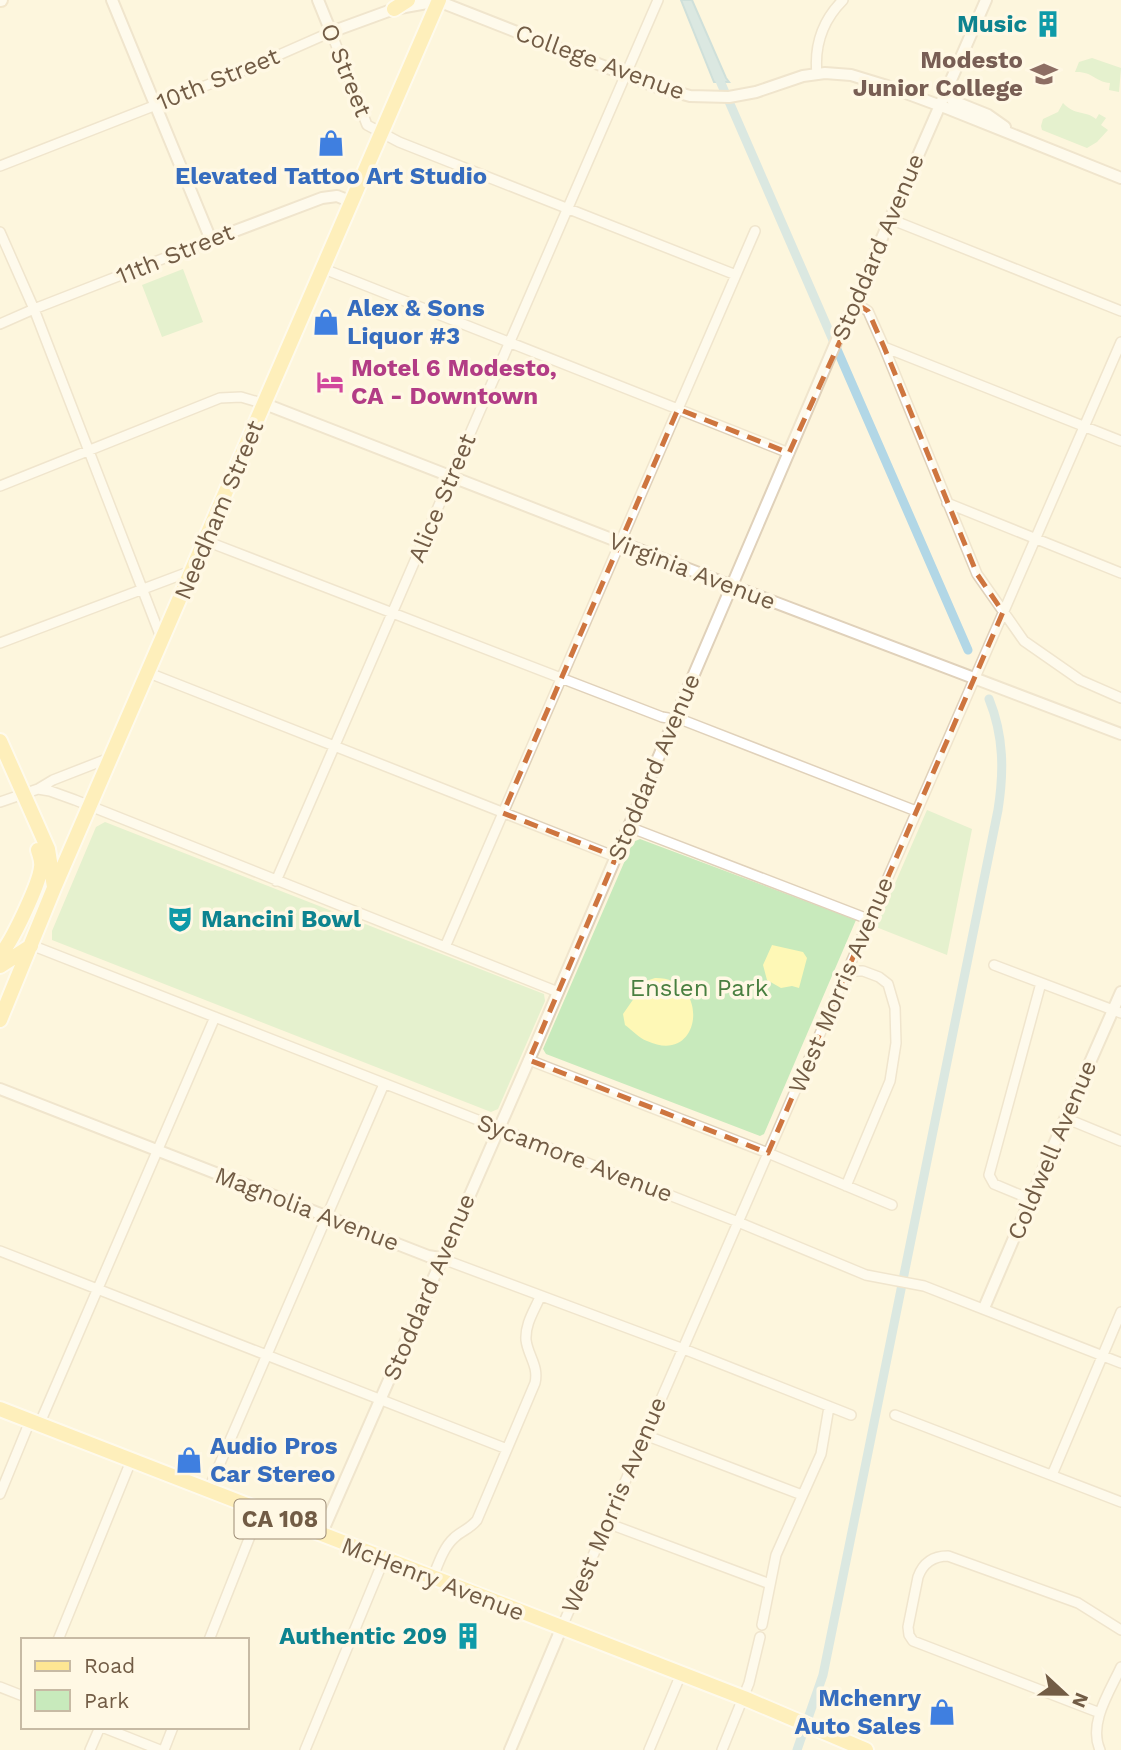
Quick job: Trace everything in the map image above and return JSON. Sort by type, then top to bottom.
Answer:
[{"type":"main road","points":[[394,9],[408,0]]},
{"type":"main road","name":"Needham Street","points":[[1,1010],[439,0]]},
{"type":"main road","points":[[0,741],[48,849],[54,888]]},
{"type":"main road","points":[[0,954],[13,935],[39,874],[39,829]]},
{"type":"main road","points":[[0,966],[31,945]]},
{"type":"main road","name":"McHenry Avenue","points":[[0,1409],[744,1698],[866,1750]]},
{"type":"street","points":[[112,0],[211,240]]},
{"type":"street","name":"O Street","points":[[317,0],[367,125],[382,135]]},
{"type":"street","name":"10th Street","points":[[0,166],[238,73],[331,32],[394,9],[439,0]]},
{"type":"street","name":"College Avenue","points":[[439,0],[626,75],[681,94],[717,98],[737,96],[789,79],[817,74],[861,78],[940,106],[1121,178]]},
{"type":"street","name":"Alice Street","points":[[276,881],[658,0]]},
{"type":"street","points":[[817,74],[816,54],[821,31],[833,10],[843,0]]},
{"type":"street","name":"Stoddard Avenue","points":[[321,1535],[440,1258],[529,1060],[848,315],[857,304],[867,273],[986,0]]},
{"type":"street","points":[[946,92],[949,98],[988,115],[1018,137]]},
{"type":"street","points":[[382,135],[736,275]]},
{"type":"street","name":"11th Street","points":[[0,324],[326,197],[337,196],[352,202]]},
{"type":"street","points":[[890,219],[1121,311]]},
{"type":"street","points":[[444,947],[755,231]]},
{"type":"street","points":[[0,232],[34,309],[162,641]]},
{"type":"street","points":[[324,269],[789,453]]},
{"type":"street","points":[[857,304],[867,311],[884,347],[977,574],[1024,641],[1080,680],[1121,698]]},
{"type":"street","name":"West Morris Avenue","points":[[561,1629],[1121,342]]},
{"type":"street","points":[[884,347],[1121,441]]},
{"type":"street","points":[[0,486],[220,398],[241,397],[265,404]]},
{"type":"street","name":"Virginia Avenue","points":[[265,404],[1121,734]]},
{"type":"street","points":[[947,503],[1121,573]]},
{"type":"street","points":[[206,541],[662,717],[685,721],[915,811]]},
{"type":"street","points":[[0,643],[194,570]]},
{"type":"street","points":[[149,673],[616,857]]},
{"type":"street","points":[[0,802],[38,789],[53,780],[112,757]]},
{"type":"street","points":[[38,789],[91,807],[558,992]]},
{"type":"street","points":[[629,827],[869,919]]},
{"type":"street","name":"Sycamore Avenue","points":[[31,945],[498,1127],[866,1275],[911,1283],[984,1308],[1121,1363]]},
{"type":"street","points":[[994,965],[1117,1012]]},
{"type":"street","points":[[846,1186],[890,1081],[896,1043],[895,1009],[888,984],[863,971],[847,971]]},
{"type":"street","points":[[1030,1199],[994,1184],[989,1175],[1041,983]]},
{"type":"street","name":"Coldwell Avenue","points":[[984,1308],[1065,1118],[1117,1012],[1121,992]]},
{"type":"street","points":[[0,1494],[97,1288],[215,1017]]},
{"type":"street","points":[[529,1060],[768,1153],[892,1205]]},
{"type":"street","points":[[208,1491],[384,1084]]},
{"type":"street","name":"Magnolia Avenue","points":[[0,1089],[326,1217],[681,1348],[851,1415]]},
{"type":"street","points":[[1065,1118],[1121,1141]]},
{"type":"street","points":[[0,1251],[507,1449]]},
{"type":"street","points":[[432,1579],[449,1543],[455,1536],[472,1527],[477,1520],[537,1375],[528,1348],[527,1330],[540,1297]]},
{"type":"street","points":[[1052,1475],[1121,1312]]},
{"type":"street","points":[[762,1625],[776,1555],[821,1454],[829,1407]]},
{"type":"street","points":[[895,1415],[1121,1502]]},
{"type":"street","points":[[645,1435],[802,1495]]},
{"type":"street","points":[[59,1638],[131,1461]]},
{"type":"street","points":[[210,1638],[260,1511]]},
{"type":"street","points":[[607,1523],[770,1584]]},
{"type":"street","points":[[1100,1713],[913,1641],[908,1628],[918,1577],[930,1560],[948,1556],[1078,1604],[1121,1630]]},
{"type":"street","points":[[305,1750],[384,1559]]},
{"type":"street","points":[[510,1750],[561,1629]]},
{"type":"street","points":[[722,1750],[744,1698],[760,1637]]},
{"type":"street","points":[[1100,1750],[1096,1733],[1100,1713],[1121,1667]]},
{"type":"street","points":[[649,1750],[681,1674]]},
{"type":"street","points":[[0,1687],[21,1695]]},
{"type":"street","points":[[90,1750],[100,1729]]},
{"type":"street","points":[[106,1729],[162,1750],[172,1729]]},
{"type":"highlighted area","points":[[857,304],[868,311],[884,347],[977,574],[1003,612],[768,1153],[529,1060],[616,857],[503,813],[678,409],[789,453]]},
{"type":"green space","points":[[1092,58],[1121,68],[1119,92],[1109,90],[1110,83],[1086,73],[1075,72],[1079,62]]},
{"type":"green space","points":[[1063,103],[1072,110],[1096,119],[1099,114],[1106,118],[1101,125],[1108,130],[1087,148],[1042,130],[1043,119],[1058,112]]},
{"type":"green space","points":[[183,269],[203,322],[162,337],[142,285]]},
{"type":"green space","points":[[927,810],[972,829],[947,955],[876,927]]},
{"type":"green space","points":[[105,822],[544,994],[545,1001],[498,1109],[491,1112],[52,940],[52,931],[96,827]]},
{"type":"green space","name":"Enslen Park","points":[[640,839],[856,920],[764,1134],[760,1136],[546,1054],[543,1049],[633,842]]},
{"type":"sand","points":[[772,945],[803,952],[807,958],[799,988],[781,988],[767,980],[763,965]]},
{"type":"sand","points":[[655,978],[673,981],[685,991],[692,1004],[693,1019],[689,1032],[680,1042],[666,1046],[638,1036],[625,1025],[623,1014],[646,981]]},
{"type":"water","points":[[681,0],[692,0],[729,82],[714,82]]},
{"type":"waterway","points":[[717,74],[968,650]]},
{"type":"waterway","points":[[797,1750],[823,1675],[998,810],[1001,782],[1000,740],[989,699]]},
{"type":"place","name":"Music","points":[[1048,24]]},
{"type":"place","name":"Modesto Junior College","points":[[1044,74]]},
{"type":"place","name":"Elevated Tattoo Art Studio","points":[[331,143]]},
{"type":"place","name":"Alex & Sons Liquor #3","points":[[326,322]]},
{"type":"place","name":"Motel 6 Modesto, CA - Downtown","points":[[330,382]]},
{"type":"place","name":"Mancini Bowl","points":[[180,919]]},
{"type":"place","name":"Audio Pros Car Stereo","points":[[189,1460]]},
{"type":"place","name":"Authentic 209","points":[[468,1636]]},
{"type":"place","name":"Mchenry Auto Sales","points":[[942,1712]]}]
